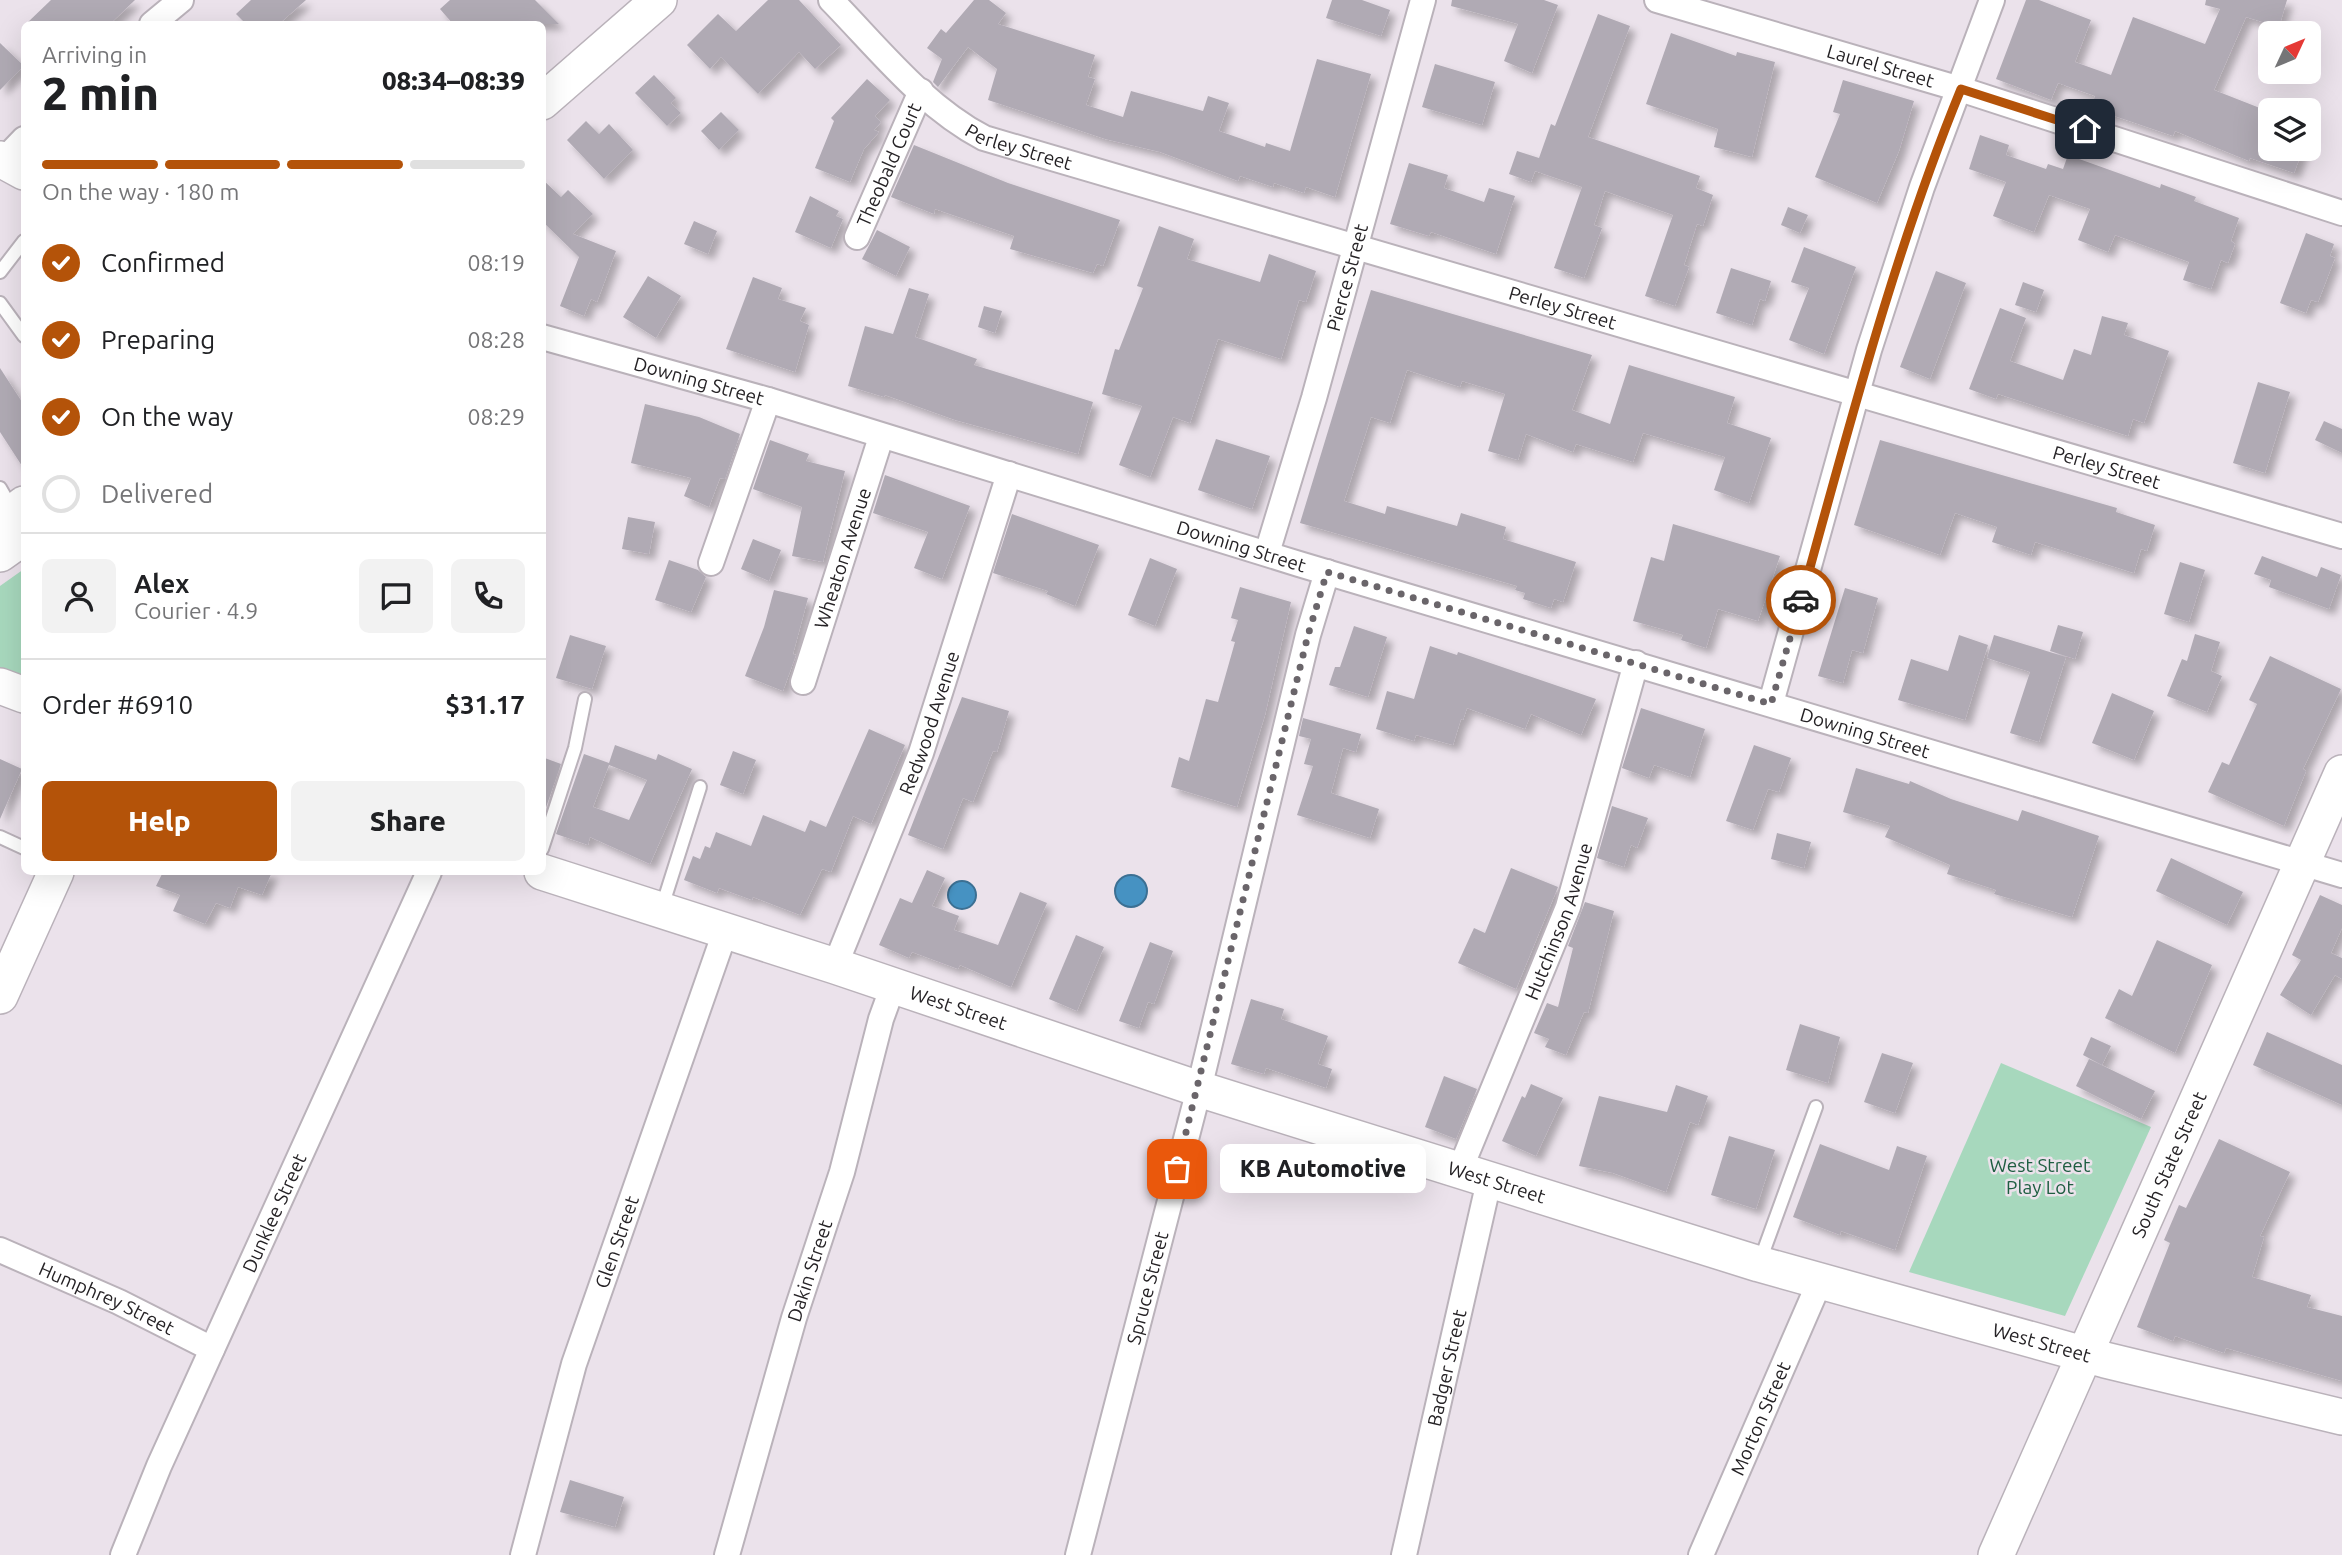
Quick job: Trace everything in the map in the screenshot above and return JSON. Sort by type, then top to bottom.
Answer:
[{"type":"street","points":[[156,21],[181,0]]},
{"type":"street","points":[[546,99],[659,0]]},
{"type":"street","name":"Perley Street","points":[[831,0],[921,91],[959,125],[984,138],[2342,536]]},
{"type":"street","name":"Pierce Street","points":[[1267,553],[1423,0]]},
{"type":"street","name":"Laurel Street","points":[[1657,0],[1961,89],[2342,213]]},
{"type":"street","points":[[1771,704],[1859,394],[1869,350],[1922,187],[1961,89],[1992,0]]},
{"type":"street","name":"Theobald Court","points":[[857,237],[921,91]]},
{"type":"street","name":"Downing Street","points":[[546,338],[768,400],[1327,572],[2342,875]]},
{"type":"street","points":[[711,562],[768,400]]},
{"type":"street","name":"Wheaton Avenue","points":[[803,682],[881,436]]},
{"type":"street","name":"Redwood Avenue","points":[[835,966],[921,753],[1009,474]]},
{"type":"street","points":[[0,554],[13,513]]},
{"type":"street","name":"Spruce Street","points":[[1078,1555],[1199,1089],[1308,635],[1327,572]]},
{"type":"street","name":"Hutchinson Avenue","points":[[1474,1177],[1568,907],[1636,663]]},
{"type":"street","points":[[0,686],[21,694]]},
{"type":"street","name":"South State Street","points":[[1996,1555],[2083,1353],[2342,773]]},
{"type":"street","name":"West Street","points":[[546,873],[835,966],[1199,1089],[1759,1264],[2219,1389],[2342,1417]]},
{"type":"street","points":[[0,996],[55,875]]},
{"type":"street","name":"Dunklee Street","points":[[123,1555],[212,1349],[335,1085],[428,875]]},
{"type":"street","name":"Glen Street","points":[[523,1555],[574,1364],[725,932]]},
{"type":"street","name":"Dakin Street","points":[[727,1555],[794,1318],[842,1172],[881,1019],[893,986]]},
{"type":"street","name":"Badger Street","points":[[1404,1555],[1474,1177]]},
{"type":"street","name":"Humphrey Street","points":[[0,1250],[119,1302],[212,1349]]},
{"type":"street","name":"Morton Street","points":[[1701,1555],[1820,1281]]},
{"type":"lane","points":[[0,272],[21,245]]},
{"type":"lane","points":[[0,303],[21,332]]},
{"type":"lane","points":[[546,837],[575,748],[585,699]]},
{"type":"lane","points":[[661,911],[700,788]]},
{"type":"lane","points":[[0,836],[21,846]]},
{"type":"lane","points":[[1759,1264],[1816,1107]]},
{"type":"green space","points":[[21,571],[21,675],[0,668],[0,586]]},
{"type":"green space","name":"West Street Play Lot","points":[[2001,1063],[2151,1127],[2065,1316],[1909,1272]]},
{"type":"water","points":[[1131,875],[1142,880],[1147,891],[1142,902],[1131,907],[1120,902],[1115,891],[1120,880]]},
{"type":"water","points":[[962,881],[972,885],[976,895],[972,905],[962,909],[952,905],[948,895],[952,885]]},
{"type":"building","points":[[51,0],[135,0],[113,21],[29,21]]},
{"type":"building","points":[[251,0],[306,0],[282,21],[243,21],[236,14]]},
{"type":"building","points":[[450,0],[535,0],[559,24],[546,24],[546,21],[450,21],[440,9]]},
{"type":"building","points":[[768,0],[799,0],[841,45],[815,69],[799,52],[758,94],[721,57],[710,69],[687,45],[718,14],[736,31]]},
{"type":"building","points":[[974,0],[989,0],[1006,13],[998,24],[1095,55],[1088,77],[1095,79],[1086,105],[1123,117],[1131,91],[1203,111],[1208,96],[1229,103],[1219,131],[1265,147],[1266,143],[1290,151],[1317,59],[1371,74],[1335,197],[1306,187],[1304,193],[1274,183],[1273,187],[1240,176],[1238,181],[1160,152],[1105,139],[988,100],[997,69],[968,47],[938,87],[933,82],[942,59],[927,48],[941,29],[946,33]]},
{"type":"building","points":[[1332,0],[1362,0],[1390,10],[1381,36],[1326,18]]},
{"type":"building","points":[[1452,0],[1544,0],[1558,5],[1532,73],[1504,61],[1518,24],[1451,6]]},
{"type":"building","points":[[2026,0],[2039,0],[2091,20],[2075,62],[2111,75],[2133,17],[2205,44],[2220,9],[2205,5],[2206,0],[2287,0],[2281,21],[2259,21],[2246,17],[2214,90],[2258,107],[2258,161],[2250,158],[2249,161],[2175,131],[2173,136],[2091,108],[2095,96],[2058,83],[2051,100],[1996,79]]},
{"type":"building","points":[[1598,14],[1630,26],[1588,137],[1700,176],[1696,188],[1713,195],[1703,226],[1697,224],[1684,265],[1689,267],[1675,306],[1645,296],[1673,215],[1605,191],[1594,225],[1602,228],[1584,278],[1554,268],[1582,187],[1535,171],[1531,182],[1509,174],[1517,151],[1539,158],[1551,124],[1555,126]]},
{"type":"building","points":[[1671,33],[1736,56],[1737,52],[1775,62],[1752,157],[1714,147],[1718,129],[1646,104]]},
{"type":"building","points":[[0,43],[21,63],[21,69],[0,90]]},
{"type":"building","points":[[1435,64],[1495,82],[1482,125],[1422,107]]},
{"type":"building","points":[[654,75],[676,98],[671,103],[681,113],[667,126],[635,93]]},
{"type":"building","points":[[867,79],[890,100],[875,116],[881,122],[874,130],[879,132],[864,149],[850,182],[815,168],[834,121],[831,118]]},
{"type":"building","points":[[1843,80],[1914,101],[1899,151],[1877,203],[1815,177],[1840,114],[1833,112]]},
{"type":"building","points":[[721,112],[739,130],[719,150],[701,131]]},
{"type":"building","points":[[586,121],[599,134],[609,124],[633,150],[604,179],[567,140]]},
{"type":"building","points":[[1980,135],[2009,145],[2006,155],[2046,169],[2048,164],[2063,169],[2068,155],[2160,188],[2161,184],[2196,197],[2194,201],[2239,218],[2231,241],[2235,244],[2228,263],[2221,260],[2211,289],[2183,280],[2189,262],[2115,235],[2108,252],[2078,240],[2090,209],[2049,195],[2034,232],[1993,216],[2006,182],[1969,169]]},
{"type":"building","points":[[914,145],[1008,183],[1120,220],[1103,266],[1097,264],[1093,273],[1010,249],[1014,236],[935,209],[934,214],[891,197]]},
{"type":"building","points":[[2259,161],[2298,161],[2294,173]]},
{"type":"building","points":[[1409,163],[1448,175],[1444,188],[1484,202],[1489,188],[1515,196],[1496,254],[1431,232],[1429,236],[1390,224]]},
{"type":"building","points":[[546,183],[561,197],[568,190],[593,214],[573,234],[616,251],[597,302],[591,299],[584,316],[560,306],[579,257],[546,225]]},
{"type":"building","points":[[810,196],[839,211],[836,216],[843,219],[831,248],[795,232]]},
{"type":"building","points":[[1788,207],[1808,215],[1800,233],[1781,225]]},
{"type":"building","points":[[694,221],[717,231],[708,254],[684,244]]},
{"type":"building","points":[[1159,226],[1194,239],[1187,259],[1260,282],[1269,254],[1316,271],[1306,302],[1299,300],[1281,359],[1218,339],[1190,423],[1173,417],[1150,477],[1119,465],[1142,406],[1102,394],[1115,349],[1119,350],[1143,288],[1137,286]]},
{"type":"building","points":[[877,230],[910,247],[896,276],[862,259]]},
{"type":"building","points":[[2306,233],[2334,244],[2330,256],[2335,258],[2318,302],[2311,300],[2306,313],[2280,303]]},
{"type":"building","points":[[1804,247],[1856,267],[1824,354],[1789,340],[1809,288],[1791,282]]},
{"type":"building","points":[[1731,268],[1771,281],[1765,301],[1760,299],[1752,325],[1716,313]]},
{"type":"building","points":[[1936,271],[1966,283],[1930,379],[1900,367]]},
{"type":"building","points":[[648,276],[681,296],[656,338],[623,317]]},
{"type":"building","points":[[753,277],[782,288],[778,299],[806,308],[800,321],[809,325],[795,372],[726,349]]},
{"type":"building","points":[[2023,282],[2044,290],[2036,312],[2015,305]]},
{"type":"building","points":[[909,288],[929,294],[915,337],[977,359],[974,365],[1093,402],[1078,454],[955,420],[885,395],[884,397],[848,386],[865,326],[893,334]]},
{"type":"building","points":[[1371,290],[1592,355],[1572,410],[1610,424],[1629,365],[1735,397],[1727,423],[1771,438],[1749,503],[1714,490],[1725,457],[1643,433],[1633,462],[1576,444],[1573,452],[1526,434],[1518,460],[1488,451],[1505,394],[1462,381],[1460,387],[1407,370],[1390,423],[1371,417],[1344,501],[1385,514],[1387,506],[1457,526],[1461,513],[1506,527],[1503,539],[1576,562],[1563,602],[1554,599],[1551,608],[1523,599],[1525,593],[1515,590],[1517,586],[1300,523]]},
{"type":"building","points":[[984,306],[1002,311],[995,333],[978,327]]},
{"type":"building","points":[[2000,308],[2026,318],[2010,361],[2063,380],[2074,349],[2091,355],[2102,316],[2128,323],[2124,335],[2169,351],[2144,423],[2133,419],[2128,436],[1998,394],[1996,399],[1969,389]]},
{"type":"building","points":[[0,368],[21,400],[21,464],[0,432]]},
{"type":"building","points":[[2258,382],[2290,392],[2265,473],[2233,463]]},
{"type":"building","points":[[645,404],[699,417],[740,434],[725,479],[720,478],[709,507],[684,496],[691,478],[631,463]]},
{"type":"building","points":[[2324,421],[2342,429],[2342,453],[2315,440]]},
{"type":"building","points":[[1216,439],[1270,456],[1252,509],[1198,490]]},
{"type":"building","points":[[770,440],[809,454],[806,461],[845,471],[823,562],[792,556],[802,507],[753,489]]},
{"type":"building","points":[[1880,440],[2117,508],[2116,512],[2155,525],[2147,551],[2141,549],[2134,573],[2035,542],[2031,555],[1992,542],[1997,527],[1955,513],[1940,555],[1854,525]]},
{"type":"building","points":[[885,475],[970,506],[942,579],[914,568],[928,532],[873,513]]},
{"type":"building","points":[[1012,514],[1099,545],[1075,606],[1046,594],[1048,591],[993,573]]},
{"type":"building","points":[[628,517],[655,522],[649,554],[622,549]]},
{"type":"building","points":[[1673,524],[1780,556],[1758,621],[1718,609],[1706,648],[1681,640],[1683,635],[1633,621],[1651,557],[1664,561]]},
{"type":"building","points":[[753,539],[781,550],[769,581],[741,569]]},
{"type":"building","points":[[2262,556],[2317,577],[2321,567],[2341,575],[2329,609],[2269,587],[2271,580],[2254,574]]},
{"type":"building","points":[[1150,558],[1177,569],[1155,626],[1128,615]]},
{"type":"building","points":[[669,560],[698,570],[706,577],[691,612],[655,600]]},
{"type":"building","points":[[2180,562],[2205,570],[2189,622],[2164,614]]},
{"type":"building","points":[[1240,587],[1291,602],[1265,715],[1237,807],[1171,787],[1179,757],[1189,761],[1206,699],[1218,702],[1235,642],[1231,641],[1238,620],[1231,618]]},
{"type":"building","points":[[1845,588],[1878,598],[1863,653],[1852,650],[1843,683],[1818,676]]},
{"type":"building","points":[[774,590],[808,598],[793,654],[796,655],[783,691],[745,676],[764,627]]},
{"type":"building","points":[[2058,625],[2083,632],[2075,659],[2050,651]]},
{"type":"building","points":[[1354,626],[1387,637],[1368,697],[1329,685],[1335,667],[1340,667]]},
{"type":"building","points":[[2195,634],[2220,642],[2211,671],[2222,676],[2207,712],[2167,696],[2182,659],[2187,661]]},
{"type":"building","points":[[570,635],[606,646],[592,689],[556,678]]},
{"type":"building","points":[[1959,635],[1988,645],[1965,720],[1898,700],[1911,659],[1948,671]]},
{"type":"building","points":[[1994,635],[2066,657],[2039,742],[2010,733],[2030,672],[1987,658]]},
{"type":"building","points":[[1430,646],[1457,655],[1458,652],[1596,699],[1581,735],[1531,714],[1525,729],[1467,708],[1453,745],[1416,735],[1414,741],[1376,729],[1387,691],[1414,699]]},
{"type":"building","points":[[2270,656],[2341,689],[2303,769],[2306,771],[2284,826],[2208,792],[2222,762],[2229,765],[2257,704],[2249,700]]},
{"type":"building","points":[[2112,693],[2154,711],[2134,760],[2092,743]]},
{"type":"building","points":[[962,697],[1009,711],[997,752],[993,751],[973,802],[963,798],[943,849],[908,835]]},
{"type":"building","points":[[1641,708],[1705,729],[1690,777],[1654,765],[1649,778],[1622,768]]},
{"type":"building","points":[[1303,718],[1361,734],[1356,752],[1343,748],[1331,793],[1379,809],[1370,838],[1297,815],[1313,766],[1304,764],[1311,739],[1299,736]]},
{"type":"building","points":[[869,729],[905,745],[871,824],[853,816],[831,872],[822,869],[800,915],[753,897],[752,900],[719,888],[717,893],[684,880],[693,856],[700,859],[705,846],[710,848],[716,832],[751,846],[763,815],[805,832],[810,820],[826,827]]},
{"type":"building","points":[[615,745],[656,760],[658,754],[692,769],[650,864],[590,837],[588,845],[556,834],[584,754],[609,763]],"holes":[[[609,765],[647,780],[629,820],[593,807]]]},
{"type":"building","points":[[1754,745],[1791,758],[1779,792],[1768,789],[1753,830],[1726,821]]},
{"type":"building","points":[[733,751],[756,760],[743,794],[720,785]]},
{"type":"building","points":[[546,758],[561,764],[546,807]]},
{"type":"building","points":[[0,759],[21,769],[21,771],[0,819]]},
{"type":"building","points":[[1856,768],[1909,784],[1910,781],[1951,799],[2018,821],[2022,810],[2099,836],[2072,917],[1994,894],[1996,890],[1947,874],[1950,865],[1885,837],[1890,826],[1843,812]]},
{"type":"building","points":[[1612,806],[1648,818],[1637,848],[1631,845],[1624,867],[1597,858]]},
{"type":"building","points":[[1777,833],[1811,842],[1804,868],[1771,859]]},
{"type":"building","points":[[2171,858],[2243,892],[2227,925],[2156,891]]},
{"type":"building","points":[[1511,868],[1558,887],[1516,989],[1458,963],[1474,928],[1485,933]]},
{"type":"building","points":[[927,870],[945,878],[932,906],[959,916],[954,930],[998,945],[1020,892],[1047,903],[1011,987],[960,965],[958,969],[912,952],[909,958],[879,945],[900,898],[912,903]]},
{"type":"building","points":[[162,875],[271,875],[262,895],[238,887],[230,908],[216,903],[205,924],[173,911],[180,895],[156,886]]},
{"type":"building","points":[[2320,895],[2342,905],[2342,928],[2331,953],[2342,958],[2342,979],[2335,975],[2311,1015],[2280,995],[2301,960],[2292,955]]},
{"type":"building","points":[[1585,902],[1614,911],[1588,1013],[1584,1012],[1566,1055],[1545,1047],[1549,1039],[1534,1033],[1547,1003],[1558,1007],[1573,948],[1568,946]]},
{"type":"building","points":[[1076,935],[1104,947],[1077,1011],[1049,999]]},
{"type":"building","points":[[2157,940],[2212,965],[2175,1053],[2105,1018],[2119,989],[2132,996]]},
{"type":"building","points":[[1150,942],[1173,951],[1154,1004],[1148,1002],[1139,1028],[1119,1021]]},
{"type":"building","points":[[1251,999],[1284,1009],[1281,1019],[1328,1036],[1318,1064],[1332,1069],[1326,1088],[1266,1068],[1264,1074],[1231,1064]]},
{"type":"building","points":[[1800,1024],[1840,1037],[1828,1083],[1786,1070]]},
{"type":"building","points":[[2267,1032],[2342,1065],[2342,1105],[2253,1065]]},
{"type":"building","points":[[2091,1037],[2111,1046],[2102,1065],[2083,1055]]},
{"type":"building","points":[[1882,1053],[1913,1063],[1895,1113],[1864,1102]]},
{"type":"building","points":[[2089,1059],[2155,1091],[2141,1119],[2076,1086]]},
{"type":"building","points":[[1444,1076],[1477,1089],[1456,1139],[1425,1127]]},
{"type":"building","points":[[1531,1084],[1563,1098],[1536,1156],[1502,1141],[1522,1096],[1525,1098]]},
{"type":"building","points":[[1676,1085],[1708,1096],[1698,1125],[1690,1122],[1666,1192],[1613,1173],[1579,1166],[1599,1096],[1667,1112]]},
{"type":"building","points":[[1729,1136],[1775,1150],[1756,1209],[1711,1195]]},
{"type":"building","points":[[2219,1139],[2290,1172],[2260,1236],[2264,1237],[2252,1277],[2311,1295],[2307,1307],[2342,1316],[2342,1381],[2226,1348],[2224,1353],[2175,1336],[2173,1341],[2137,1327],[2170,1243],[2164,1240],[2179,1205],[2186,1208]]},
{"type":"building","points":[[1820,1144],[1889,1170],[1897,1146],[1927,1156],[1895,1250],[1841,1231],[1840,1235],[1793,1217]]},
{"type":"building","points":[[570,1480],[624,1497],[615,1527],[560,1512]]},
{"type":"way so far","points":[[1177,1169],[1276,776],[1308,635],[1327,572],[1771,704],[1801,600]]},
{"type":"place","name":"KB Automotive","points":[[1177,1169]]},
{"type":"route","points":[[1801,600],[1869,350],[1922,187],[1961,89],[2085,129]]}]
